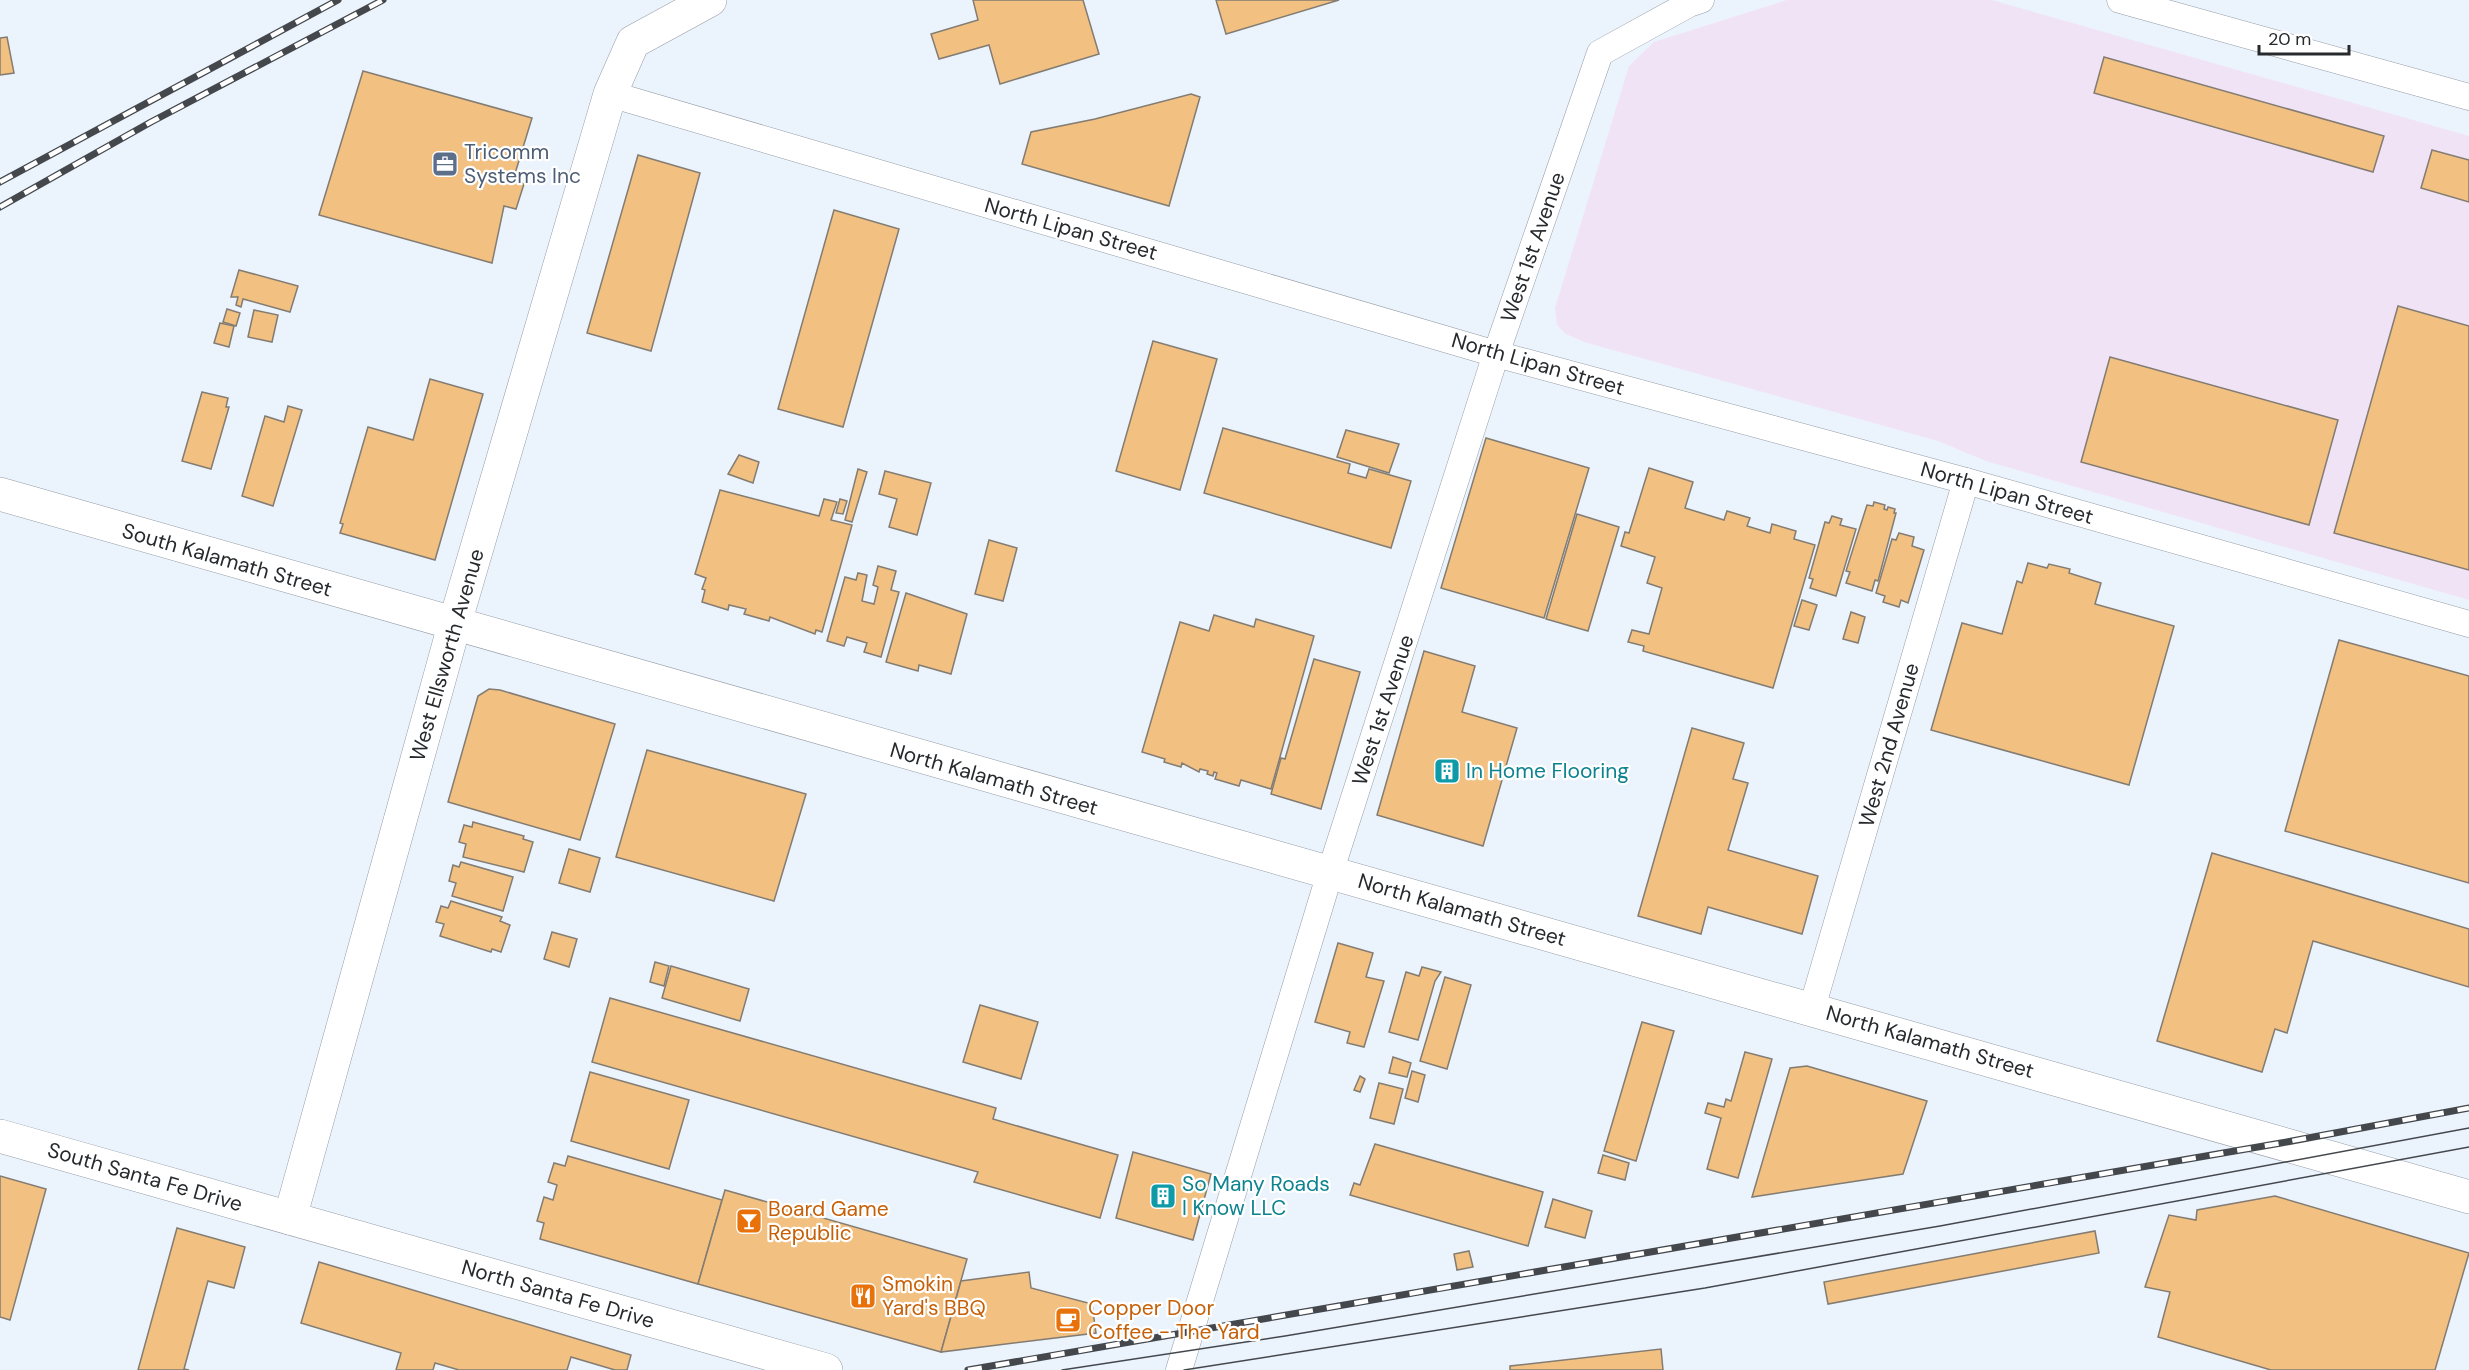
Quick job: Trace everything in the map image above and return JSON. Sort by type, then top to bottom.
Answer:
[{"type":"main road","name":"West Ellsworth Avenue","points":[[290,1218],[454,626],[610,94],[633,42],[710,0]]},
{"type":"main road","name":"South Kalamath Street","points":[[0,494],[454,626]]},
{"type":"main road","name":"North Kalamath Street","points":[[454,626],[1812,1008],[2469,1197]]},
{"type":"main road","name":"South Santa Fe Drive","points":[[0,1136],[290,1218]]},
{"type":"main road","name":"North Santa Fe Drive","points":[[290,1218],[826,1370]]},
{"type":"street","name":"West 1st Avenue","points":[[1179,1370],[1330,873],[1496,354],[1600,53],[1689,4],[1701,0]]},
{"type":"street","points":[[2120,0],[2469,97]]},
{"type":"street","name":"North Lipan Street","points":[[610,94],[1496,354],[1966,481],[2469,624]]},
{"type":"street","name":"West 2nd Avenue","points":[[1812,1008],[1966,481]]},
{"type":"shaded area","points":[[1787,0],[1992,0],[2469,136],[2469,600],[1986,461],[1938,441],[1584,342],[1566,334],[1557,325],[1555,308],[1629,66],[1654,42]]},
{"type":"building","points":[[973,0],[1083,0],[1099,54],[1000,84],[989,45],[939,59],[931,34],[978,20]]},
{"type":"building","points":[[1216,0],[1339,0],[1226,34]]},
{"type":"building","points":[[7,37],[14,73],[0,75],[0,38]]},
{"type":"building","points":[[2104,57],[2384,136],[2373,172],[2094,93]]},
{"type":"building","points":[[363,71],[532,118],[514,177],[524,184],[516,209],[504,206],[492,263],[319,215]]},
{"type":"building","points":[[1191,94],[1200,97],[1169,206],[1022,164],[1031,132],[1095,119]]},
{"type":"building","points":[[2432,150],[2469,160],[2469,202],[2421,188]]},
{"type":"building","points":[[638,155],[700,173],[651,351],[587,333]]},
{"type":"building","points":[[834,210],[899,229],[843,427],[778,409]]},
{"type":"building","points":[[239,270],[298,286],[290,312],[243,299],[241,307],[236,305],[238,297],[231,297]]},
{"type":"building","points":[[2398,306],[2469,326],[2469,570],[2334,533]]},
{"type":"building","points":[[227,309],[240,313],[236,326],[223,322]]},
{"type":"building","points":[[254,310],[278,315],[272,342],[248,337]]},
{"type":"building","points":[[220,323],[234,326],[229,347],[214,343]]},
{"type":"building","points":[[1153,341],[1217,359],[1180,490],[1116,471]]},
{"type":"building","points":[[2110,357],[2338,420],[2309,525],[2081,462]]},
{"type":"building","points":[[430,379],[483,394],[435,560],[340,533],[343,524],[340,523],[368,427],[413,440]]},
{"type":"building","points":[[202,392],[228,398],[226,407],[229,407],[211,469],[182,461]]},
{"type":"building","points":[[288,406],[302,410],[273,506],[242,496],[265,416],[284,422]]},
{"type":"building","points":[[1223,428],[1350,464],[1348,473],[1366,478],[1369,469],[1411,481],[1391,548],[1204,493]]},
{"type":"building","points":[[1346,430],[1399,444],[1389,473],[1337,457]]},
{"type":"building","points":[[1486,438],[1589,468],[1544,618],[1441,588]]},
{"type":"building","points":[[739,455],[759,462],[753,483],[728,474]]},
{"type":"building","points":[[1649,468],[1693,482],[1685,508],[1724,520],[1727,511],[1750,518],[1747,526],[1770,533],[1772,524],[1796,531],[1794,539],[1815,545],[1773,688],[1643,651],[1644,646],[1628,642],[1632,630],[1649,634],[1662,588],[1647,583],[1655,557],[1621,546],[1625,532],[1629,533]]},
{"type":"building","points":[[858,469],[867,472],[852,522],[845,520]]},
{"type":"building","points":[[885,471],[931,483],[917,535],[889,527],[897,499],[879,494]]},
{"type":"building","points":[[720,490],[819,516],[824,499],[837,502],[831,520],[852,525],[822,632],[816,630],[815,634],[770,617],[769,621],[744,614],[746,609],[729,605],[728,610],[702,602],[705,590],[702,589],[706,578],[695,574]]},
{"type":"building","points":[[840,499],[847,501],[843,514],[836,513]]},
{"type":"building","points":[[1874,502],[1885,505],[1884,509],[1887,510],[1888,507],[1895,509],[1894,513],[1896,513],[1878,581],[1875,580],[1872,591],[1846,583],[1850,572],[1846,571],[1867,505],[1873,506]]},
{"type":"building","points":[[1577,514],[1619,527],[1588,631],[1546,619]]},
{"type":"building","points":[[1832,516],[1842,519],[1840,525],[1856,529],[1836,596],[1810,588],[1813,579],[1809,578],[1825,522],[1829,523]]},
{"type":"building","points":[[1899,533],[1914,537],[1912,546],[1924,550],[1908,603],[1901,600],[1899,607],[1883,602],[1885,596],[1876,593],[1892,539],[1896,540]]},
{"type":"building","points":[[989,540],[1017,548],[1003,601],[975,594]]},
{"type":"building","points":[[2028,563],[2047,568],[2049,564],[2070,569],[2069,573],[2101,583],[2095,604],[2174,626],[2129,785],[1931,730],[1962,623],[2002,634],[2017,581],[2022,583]]},
{"type":"building","points":[[878,566],[896,571],[891,590],[899,592],[881,657],[864,652],[867,643],[847,637],[844,646],[827,641],[845,577],[856,580],[858,573],[867,575],[862,601],[874,604],[878,587],[873,585]]},
{"type":"building","points":[[906,593],[967,614],[951,674],[919,665],[918,671],[886,662]]},
{"type":"building","points":[[1802,600],[1817,605],[1809,630],[1794,626]]},
{"type":"building","points":[[1851,612],[1865,617],[1858,643],[1843,639]]},
{"type":"building","points":[[1214,615],[1254,627],[1256,619],[1314,636],[1271,789],[1241,780],[1239,786],[1215,779],[1217,773],[1214,772],[1213,776],[1207,774],[1208,771],[1200,769],[1199,772],[1182,763],[1181,767],[1142,752],[1180,622],[1209,631]]},
{"type":"building","points":[[2339,640],[2469,676],[2469,883],[2285,831]]},
{"type":"building","name":"In Home Flooring","points":[[1424,651],[1475,666],[1462,712],[1517,728],[1483,846],[1377,815]]},
{"type":"building","points":[[1314,659],[1360,672],[1321,809],[1271,794],[1281,758],[1285,759]]},
{"type":"building","points":[[489,689],[500,690],[615,724],[580,840],[448,802],[478,696]]},
{"type":"building","points":[[1692,728],[1744,743],[1733,779],[1748,783],[1728,850],[1818,876],[1802,934],[1708,907],[1701,934],[1638,916]]},
{"type":"building","points":[[647,750],[806,794],[774,901],[616,857]]},
{"type":"building","points":[[473,822],[524,836],[523,839],[533,842],[524,872],[463,857],[466,844],[459,842],[464,825],[472,827]]},
{"type":"building","points":[[569,849],[600,858],[590,892],[559,883]]},
{"type":"building","points":[[2212,853],[2469,929],[2469,987],[2313,941],[2287,1033],[2275,1029],[2262,1072],[2157,1041]]},
{"type":"building","points":[[461,862],[513,877],[503,911],[452,896],[456,883],[449,881],[453,865],[459,867]]},
{"type":"building","points":[[451,901],[502,917],[500,921],[510,925],[501,952],[492,949],[491,952],[440,936],[444,924],[436,922],[441,906],[448,908]]},
{"type":"building","points":[[552,932],[577,939],[569,967],[544,959]]},
{"type":"building","points":[[1338,943],[1373,953],[1366,977],[1384,981],[1364,1047],[1347,1043],[1350,1032],[1315,1022]]},
{"type":"building","points":[[655,962],[669,966],[664,986],[650,982]]},
{"type":"building","points":[[671,966],[749,989],[740,1021],[662,998]]},
{"type":"building","points":[[1422,967],[1441,972],[1435,981],[1418,1040],[1389,1032],[1406,972],[1419,976]]},
{"type":"building","points":[[1445,977],[1471,985],[1447,1069],[1420,1061]]},
{"type":"building","points":[[610,998],[996,1108],[993,1119],[1118,1155],[1100,1218],[974,1182],[978,1172],[592,1062]]},
{"type":"building","points":[[980,1005],[1038,1022],[1021,1079],[963,1062]]},
{"type":"building","points":[[1642,1022],[1674,1031],[1636,1161],[1604,1151]]},
{"type":"building","points":[[1745,1052],[1772,1059],[1738,1178],[1707,1169],[1721,1118],[1705,1113],[1708,1103],[1724,1107],[1726,1099],[1731,1101]]},
{"type":"building","points":[[1393,1057],[1411,1063],[1407,1077],[1389,1073]]},
{"type":"building","points":[[1807,1066],[1927,1101],[1903,1174],[1752,1197],[1790,1068]]},
{"type":"building","points":[[1412,1071],[1425,1075],[1418,1102],[1405,1098]]},
{"type":"building","points":[[590,1072],[689,1100],[669,1169],[571,1141]]},
{"type":"building","points":[[1360,1076],[1365,1079],[1360,1092],[1354,1090]]},
{"type":"building","points":[[1379,1083],[1403,1089],[1394,1124],[1370,1118]]},
{"type":"building","points":[[1375,1144],[1543,1192],[1528,1246],[1350,1195],[1354,1183],[1360,1185]]},
{"type":"building","name":"So Many Roads I Know LLC","points":[[1133,1152],[1211,1174],[1193,1240],[1116,1218]]},
{"type":"building","points":[[1603,1155],[1629,1163],[1625,1180],[1598,1173]]},
{"type":"building","points":[[568,1156],[722,1200],[698,1284],[540,1239],[544,1223],[537,1221],[544,1197],[553,1200],[557,1185],[548,1182],[554,1163],[565,1166]]},
{"type":"building","points":[[0,1176],[46,1189],[10,1320],[0,1317]]},
{"type":"building","points":[[725,1190],[967,1259],[941,1352],[698,1284]]},
{"type":"building","points":[[2275,1196],[2469,1253],[2435,1370],[2271,1370],[2158,1337],[2170,1292],[2145,1287],[2169,1215],[2196,1220],[2197,1210]]},
{"type":"building","points":[[1553,1199],[1592,1211],[1585,1238],[1545,1227]]},
{"type":"building","points":[[177,1228],[245,1247],[234,1288],[208,1281],[184,1369],[189,1370],[138,1370]]},
{"type":"building","points":[[2095,1231],[2099,1253],[1828,1304],[1824,1282]]},
{"type":"building","points":[[1469,1251],[1473,1267],[1457,1270],[1454,1254]]},
{"type":"building","points":[[319,1262],[631,1355],[627,1370],[615,1370],[571,1357],[567,1370],[459,1370],[435,1363],[433,1370],[396,1370],[401,1353],[301,1323]]},
{"type":"building","points":[[1029,1272],[1031,1288],[1092,1304],[1096,1333],[941,1352],[961,1281]]},
{"type":"building","points":[[1661,1349],[1663,1370],[1510,1370],[1510,1366]]},
{"type":"tram line","points":[[1062,1370],[1285,1336],[1940,1226],[2469,1128]]},
{"type":"tram line","points":[[1184,1370],[1705,1288],[2469,1147]]},
{"type":"railway","points":[[0,182],[338,0]]},
{"type":"railway","points":[[0,207],[151,122],[383,0]]},
{"type":"railway","points":[[968,1370],[2281,1143],[2469,1108]]},
{"type":"place","name":"Tricomm Systems Inc","points":[[445,164]]},
{"type":"place","name":"In Home Flooring","points":[[1447,771]]},
{"type":"place","name":"So Many Roads I Know LLC","points":[[1163,1196]]},
{"type":"place","name":"Board Game Republic","points":[[749,1221]]},
{"type":"place","name":"Smokin Yard's BBQ","points":[[863,1296]]},
{"type":"place","name":"Copper Door Coffee - The Yard","points":[[1068,1320]]}]
